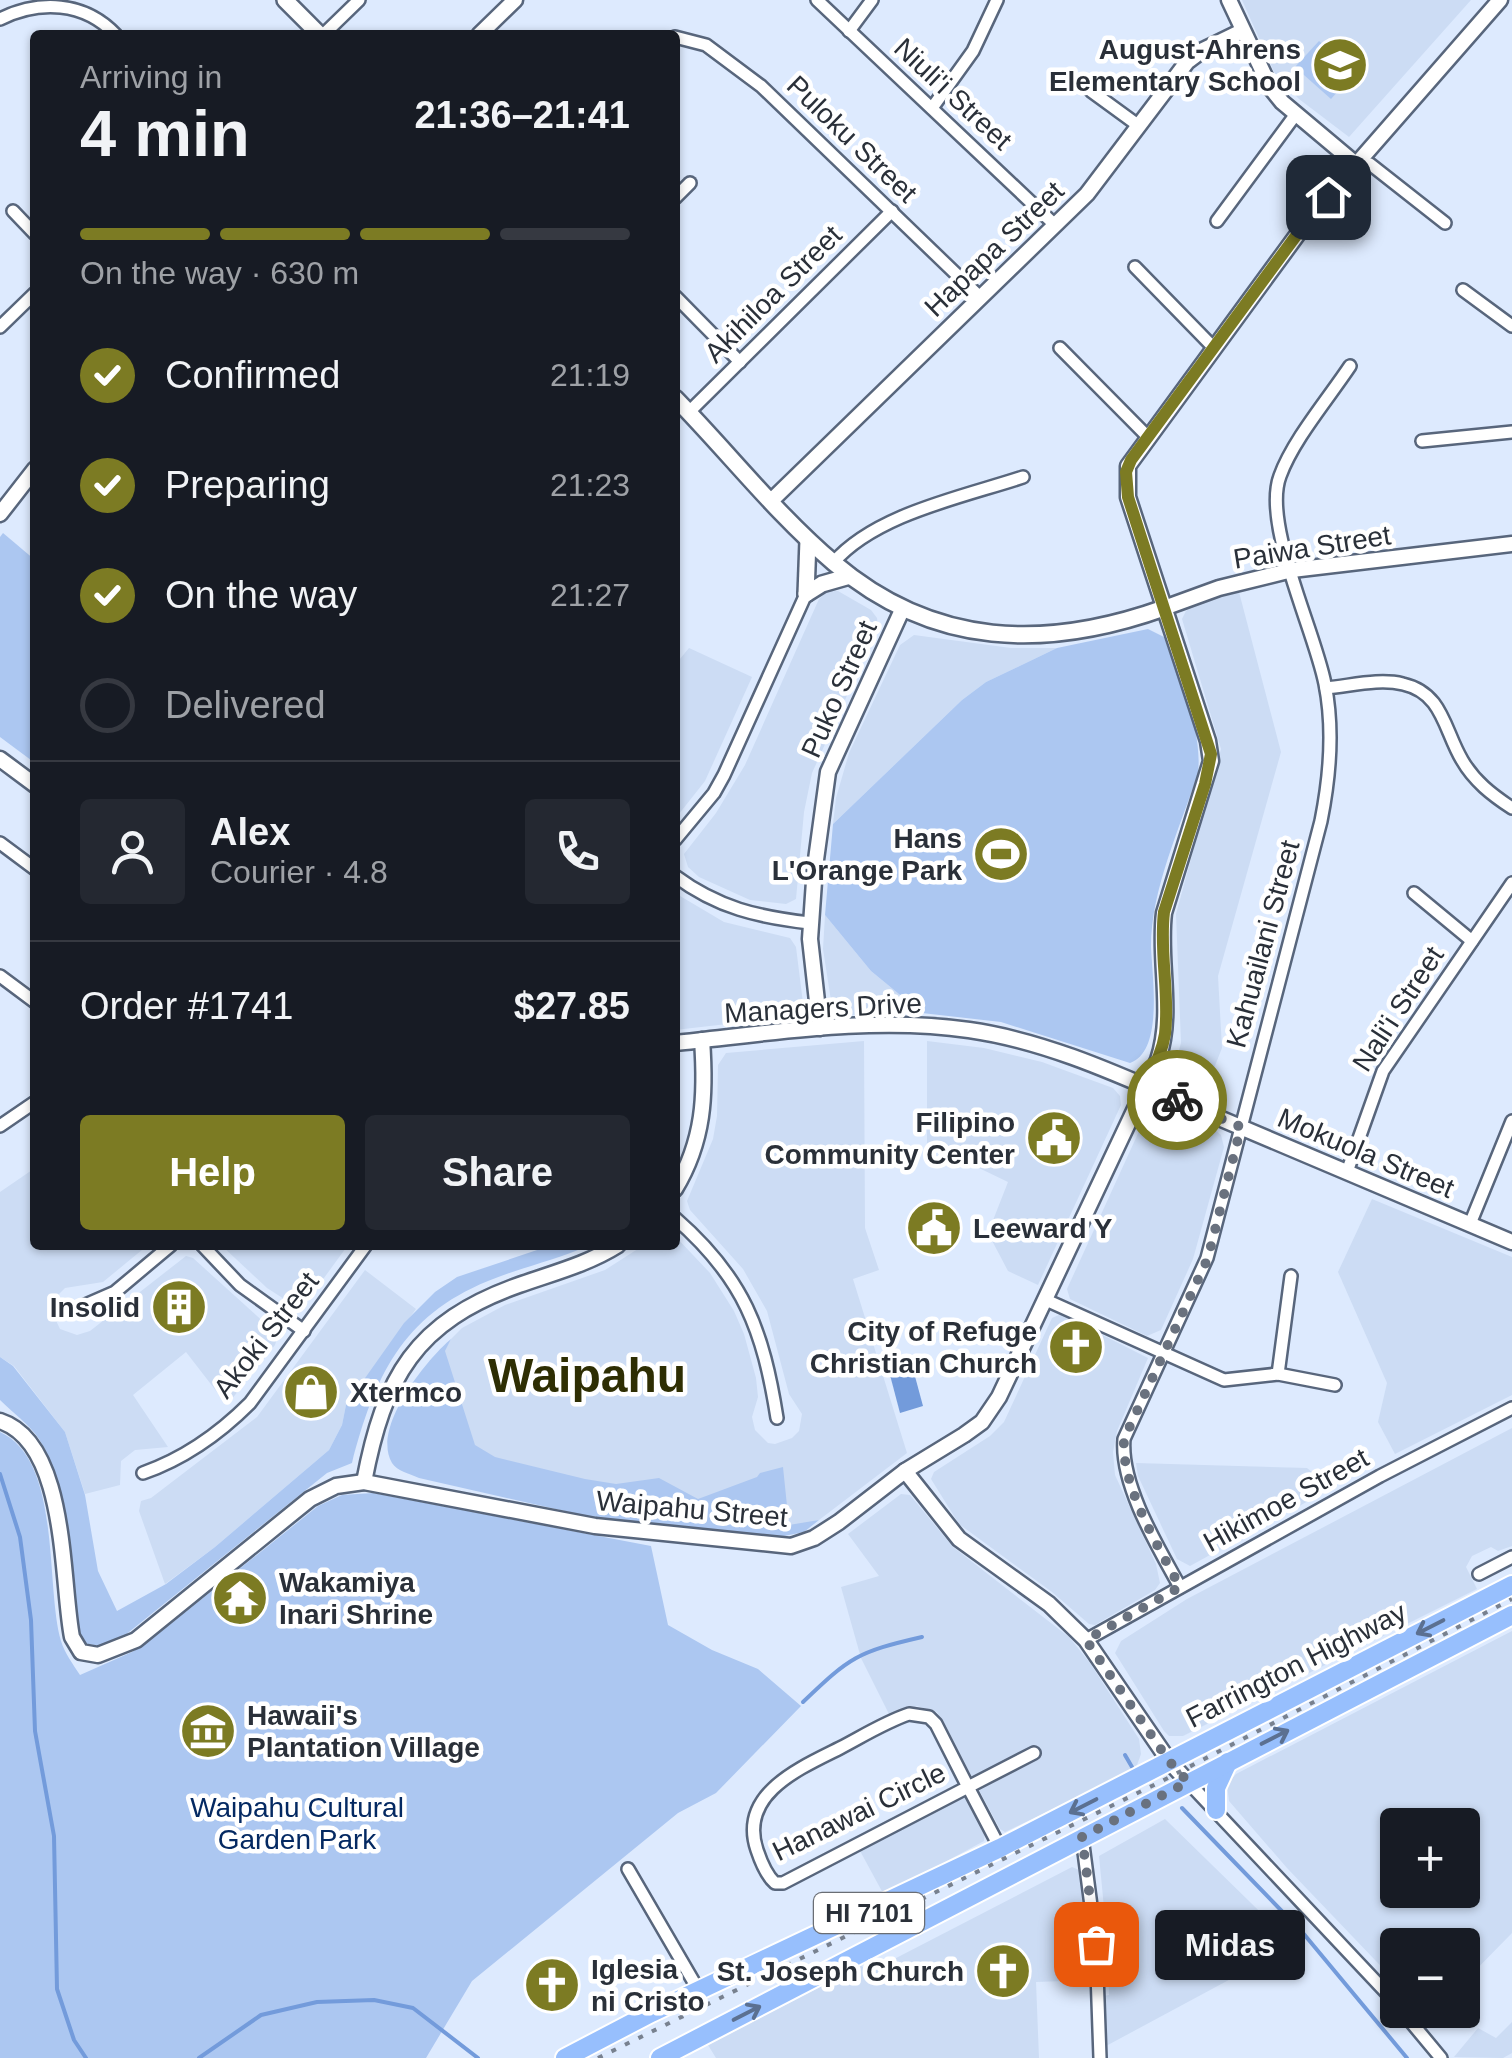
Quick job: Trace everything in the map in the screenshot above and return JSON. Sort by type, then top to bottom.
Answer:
[{"type":"main road","points":[[285,0],[317,30]]},
{"type":"main road","name":"Paiwa Street","points":[[680,403],[808,540],[850,576],[902,610],[961,627],[1039,636],[1088,630],[1164,608]]},
{"type":"main road","points":[[806,594],[808,540]]},
{"type":"main road","points":[[806,594],[822,584],[850,576]]},
{"type":"main road","name":"Farrington Highway","points":[[566,2058],[699,1990],[1000,1848],[1512,1585]]},
{"type":"main road","name":"Farrington Highway","points":[[660,2058],[1512,1615]]},
{"type":"main road","points":[[1216,1810],[1217,1786],[1228,1762]]},
{"type":"street","points":[[327,30],[359,0]]},
{"type":"street","points":[[484,30],[515,0]]},
{"type":"street","name":"Niuli'i Street","points":[[817,0],[1056,226]]},
{"type":"street","points":[[849,31],[872,0]]},
{"type":"street","points":[[932,108],[973,51],[997,0]]},
{"type":"street","points":[[1229,0],[1270,87],[1296,114],[1357,165],[1370,164],[1445,223]]},
{"type":"street","name":"Waipahu Street","points":[[0,1421],[25,1438],[47,1478],[58,1519],[72,1637],[76,1646],[90,1654],[108,1652],[136,1640],[310,1499],[336,1486],[364,1482],[595,1526],[791,1546],[814,1538],[839,1522],[992,1411],[1158,1060],[1165,1030],[1164,912],[1211,761],[1208,740],[1127,489],[1128,466],[1301,229],[1500,0]]},
{"type":"street","points":[[0,19],[23,6],[60,1],[86,11],[110,30]]},
{"type":"street","name":"Hapapa Street","points":[[772,500],[1056,226],[1115,160],[1187,62],[1242,31]]},
{"type":"street","name":"Puloku Street","points":[[680,38],[706,44],[734,64],[796,118],[981,298]]},
{"type":"street","points":[[1091,91],[1139,126]]},
{"type":"street","points":[[1217,221],[1296,114]]},
{"type":"street","points":[[680,193],[690,183]]},
{"type":"street","points":[[13,211],[30,229]]},
{"type":"street","name":"Akihiloa Street","points":[[688,412],[892,212]]},
{"type":"street","points":[[1136,266],[1213,347]]},
{"type":"street","points":[[1463,290],[1512,326]]},
{"type":"street","points":[[0,327],[30,299]]},
{"type":"street","points":[[680,301],[740,362]]},
{"type":"street","points":[[1060,348],[1148,437]]},
{"type":"street","name":"Kahuailani Street","points":[[1180,1587],[1130,1483],[1123,1453],[1128,1425],[1208,1258],[1327,794],[1330,737],[1326,688],[1276,506],[1280,474],[1350,366]]},
{"type":"street","points":[[1422,441],[1512,432]]},
{"type":"street","points":[[0,514],[30,475]]},
{"type":"street","points":[[833,563],[848,547],[880,528],[1023,478]]},
{"type":"street","name":"Paiwa Street","points":[[1164,608],[1219,588],[1292,570],[1512,544]]},
{"type":"street","points":[[680,834],[714,793],[724,774],[806,594]]},
{"type":"street","name":"Puko Street","points":[[820,1028],[810,923],[828,772],[902,610]]},
{"type":"street","points":[[1326,688],[1388,682],[1423,692],[1441,712],[1468,770],[1492,795],[1512,808]]},
{"type":"street","points":[[0,758],[30,781]]},
{"type":"street","points":[[0,843],[30,865]]},
{"type":"street","points":[[680,880],[706,898],[739,912],[810,923]]},
{"type":"street","name":"Nali'i Street","points":[[1347,1172],[1383,1071],[1512,883]]},
{"type":"street","points":[[1414,893],[1472,941]]},
{"type":"street","points":[[0,976],[30,998]]},
{"type":"street","name":"Managers Drive","points":[[680,1042],[820,1028],[899,1026],[969,1030],[1031,1044],[1145,1087]]},
{"type":"street","points":[[680,1180],[693,1156],[703,1118],[702,1040]]},
{"type":"street","name":"Mokuola Street","points":[[1145,1087],[1512,1242]]},
{"type":"street","points":[[0,1126],[30,1105]]},
{"type":"street","points":[[1470,1224],[1512,1121]]},
{"type":"street","points":[[680,1223],[719,1260],[750,1312],[763,1346],[776,1418]]},
{"type":"street","points":[[76,1309],[115,1292],[165,1250]]},
{"type":"street","points":[[207,1250],[240,1285],[304,1331]]},
{"type":"street","name":"Akoki Street","points":[[143,1473],[170,1464],[240,1414],[362,1250]]},
{"type":"street","points":[[364,1482],[377,1422],[389,1390],[414,1351],[435,1330],[482,1299],[582,1264],[609,1250]]},
{"type":"street","points":[[1278,1374],[1291,1276]]},
{"type":"street","points":[[1046,1300],[1224,1380],[1278,1374],[1335,1385]]},
{"type":"street","name":"Hikimoe Street","points":[[1086,1640],[1380,1476],[1512,1408]]},
{"type":"street","points":[[906,1470],[959,1539],[1048,1604],[1086,1640],[1169,1761],[1380,1986]]},
{"type":"street","points":[[1478,1574],[1512,1557]]},
{"type":"street","name":"Hanawai Circle","points":[[1000,1848],[968,1787],[936,1724],[928,1717],[909,1714],[789,1774],[760,1805],[752,1828],[769,1878],[783,1883],[968,1787],[1034,1752]]},
{"type":"street","points":[[1082,1837],[1096,1944],[1100,2058]]},
{"type":"street","points":[[628,1869],[699,1990]]},
{"type":"street","points":[[1416,2028],[1441,2058]]},
{"type":"shaded area","name":"August-Ahrens Elementary School","points":[[1242,0],[1471,0],[1349,137],[1299,99],[1275,74]]},
{"type":"shaded area","points":[[827,591],[838,591],[871,610],[878,627],[812,773],[804,812],[796,899],[786,904],[750,900],[699,877],[688,867],[684,854],[716,813],[745,765],[819,599]]},
{"type":"shaded area","points":[[1239,592],[1281,752],[1218,976],[1222,1048],[1203,1096],[1171,1078],[1181,1043],[1176,914],[1221,749],[1182,619],[1193,606]]},
{"type":"shaded area","points":[[914,635],[1011,648],[1057,648],[986,682],[962,700],[833,824],[849,753],[900,645]]},
{"type":"shaded area","points":[[689,648],[752,677],[705,781],[680,813],[680,659]]},
{"type":"shaded area","points":[[680,896],[724,922],[790,938],[796,947],[803,1003],[789,1017],[680,1029]]},
{"type":"shaded area","points":[[825,915],[871,971],[922,1013],[850,1015],[832,1007],[823,949]]},
{"type":"shaded area","points":[[864,1041],[865,1228],[879,1270],[853,1279],[907,1453],[819,1520],[795,1526],[598,1498],[505,1474],[415,1416],[431,1376],[451,1339],[462,1328],[505,1305],[605,1270],[636,1250],[680,1250],[680,1241],[710,1273],[744,1334],[756,1378],[758,1397],[752,1417],[755,1430],[768,1443],[775,1444],[799,1431],[802,1414],[789,1394],[767,1311],[743,1269],[690,1210],[687,1201],[713,1139],[718,1065],[726,1053]]},
{"type":"shaded area","points":[[927,1041],[984,1048],[1042,1062],[1113,1088],[1120,1096],[1121,1105],[1038,1285],[1008,1271],[988,1233],[1008,1182],[927,1143]]},
{"type":"shaded area","points":[[1156,1111],[1214,1129],[1221,1135],[1224,1147],[1193,1259],[1161,1330],[1147,1336],[1070,1299],[1067,1289],[1146,1116]]},
{"type":"shaded area","points":[[30,1171],[30,1250],[142,1250],[103,1282],[65,1288],[52,1312],[60,1329],[77,1335],[90,1331],[186,1256],[193,1258],[278,1335],[275,1345],[227,1405],[186,1352],[133,1395],[168,1447],[135,1450],[121,1461],[120,1485],[85,1494],[65,1432],[14,1366],[0,1357],[0,1192]]},
{"type":"shaded area","points":[[1372,1199],[1512,1257],[1512,1395],[1395,1454],[1378,1422],[1387,1383],[1338,1272]]},
{"type":"shaded area","points":[[226,1250],[344,1250],[308,1300],[295,1306],[267,1288]]},
{"type":"shaded area","points":[[365,1270],[416,1309],[346,1405],[342,1425],[329,1450],[165,1584],[139,1511],[141,1501],[151,1498],[257,1417]]},
{"type":"shaded area","points":[[1061,1314],[1148,1358],[1117,1431],[1113,1452],[1115,1475],[1156,1564],[1160,1583],[1155,1590],[1095,1625],[959,1524],[931,1479],[934,1472],[990,1436],[1004,1422],[1052,1318]]},
{"type":"shaded area","points":[[913,1369],[923,1406],[900,1413],[890,1375]]},
{"type":"shaded area","points":[[1512,1428],[1512,1546],[1498,1551],[1491,1547],[1472,1556],[1466,1567],[1477,1589],[1183,1736],[1169,1736],[1164,1731],[1115,1653],[1121,1641],[1187,1599]]},
{"type":"shaded area","points":[[1136,1463],[1307,1468],[1332,1488],[1190,1566],[1177,1559],[1138,1476]]},
{"type":"shaded area","points":[[901,1494],[910,1495],[953,1547],[1069,1637],[1139,1739],[1141,1754],[1137,1765],[1005,1832],[937,1712],[917,1706],[890,1716],[861,1658],[841,1587],[879,1576],[848,1534]]},
{"type":"shaded area","points":[[1512,1631],[1512,1933],[1480,1966],[1480,1928],[1380,1928],[1380,1965],[1229,1801],[1227,1784],[1236,1774]]},
{"type":"shaded area","points":[[962,1795],[968,1798],[985,1830],[984,1841],[884,1895],[859,1849]]},
{"type":"shaded area","points":[[1165,1819],[1294,1945],[1106,2046],[1104,1996],[1109,1995],[1108,1949],[1099,1856]]},
{"type":"shaded area","points":[[1072,1867],[1079,1870],[1082,1878],[1092,1980],[1036,1982],[1039,2058],[716,2058],[708,2045],[861,1966],[871,1971]]},
{"type":"shaded area","points":[[1512,2022],[1512,2053],[1503,2058],[1454,2057],[1478,2028],[1496,2038]]},
{"type":"green space","points":[[1319,41],[1354,73],[1331,99],[1295,67]]},
{"type":"green space","points":[[3,533],[30,556],[30,759],[0,737]]},
{"type":"green space","name":"Hans L'Orange Park","points":[[1148,629],[1164,637],[1188,704],[1199,756],[1198,773],[1156,903],[1151,947],[1154,1011],[1148,1044],[1141,1056],[1130,1063],[1001,1022],[922,1013],[871,971],[825,915],[833,824],[962,700],[986,682],[1057,648]]},
{"type":"green space","points":[[537,1250],[578,1250],[488,1281],[434,1312],[396,1353],[382,1377],[352,1463],[327,1473],[119,1640],[101,1646],[87,1644],[75,1615],[68,1529],[58,1482],[39,1439],[0,1400],[0,1357],[13,1366],[65,1432],[85,1495],[98,1571],[117,1611],[166,1584],[215,1547],[329,1450],[342,1425],[346,1405],[404,1323],[435,1292],[457,1277]]},
{"type":"green space","points":[[451,1339],[445,1351],[475,1445],[495,1457],[616,1484],[659,1478],[698,1499],[783,1467],[789,1525],[819,1520],[804,1532],[774,1538],[632,1523],[591,1517],[404,1472],[392,1463],[388,1448],[395,1414],[416,1378]]},
{"type":"green space","name":"Waipahu Cultural Garden Park","points":[[0,1432],[20,1447],[42,1496],[61,1641],[80,1675],[148,1642],[318,1506],[342,1495],[373,1493],[651,1546],[668,1625],[712,1650],[758,1669],[801,1706],[716,1793],[678,1813],[472,1981],[426,2058],[0,2058]]},
{"type":"waterway","points":[[0,1474],[20,1537],[31,1620],[35,1731],[54,1836],[57,1989],[74,2040],[86,2058]]},
{"type":"waterway","points":[[803,1702],[856,1658],[922,1637]]},
{"type":"waterway","points":[[1125,1755],[1132,1767]]},
{"type":"waterway","points":[[1182,1808],[1303,1933],[1407,2058]]},
{"type":"waterway","points":[[199,2058],[261,2015],[317,2002],[374,2000],[413,2008],[478,2058]]},
{"type":"railway","points":[[598,2058],[1160,1782],[1512,1599]]},
{"type":"way so far","points":[[1096,1944],[1082,1837],[1188,1782],[1169,1761],[1086,1640],[1180,1587],[1130,1483],[1124,1439],[1208,1258],[1241,1127],[1177,1100]]},
{"type":"place","name":"August-Ahrens Elementary School","points":[[1340,65]]},
{"type":"place","name":"Hans L'Orange Park","points":[[1001,854]]},
{"type":"place","name":"Filipino Community Center","points":[[1054,1138]]},
{"type":"place","name":"Leeward Y","points":[[934,1228]]},
{"type":"place","name":"Insolid","points":[[179,1307]]},
{"type":"place","name":"City of Refuge Christian Church","points":[[1076,1347]]},
{"type":"place","name":"Xtermco","points":[[311,1392]]},
{"type":"place","name":"Wakamiya Inari Shrine","points":[[240,1598]]},
{"type":"place","name":"Hawaii's Plantation Village","points":[[208,1731]]},
{"type":"place","name":"Midas","points":[[1096,1944]]},
{"type":"place","name":"St. Joseph Church","points":[[1003,1971]]},
{"type":"place","name":"Iglesia ni Cristo","points":[[552,1985]]},
{"type":"district","name":"Waipahu","points":[[587,1375]]},
{"type":"route","points":[[1177,1100],[1145,1087],[1158,1060],[1165,1030],[1164,912],[1211,754],[1128,497],[1126,472],[1213,347],[1328,197]]}]
